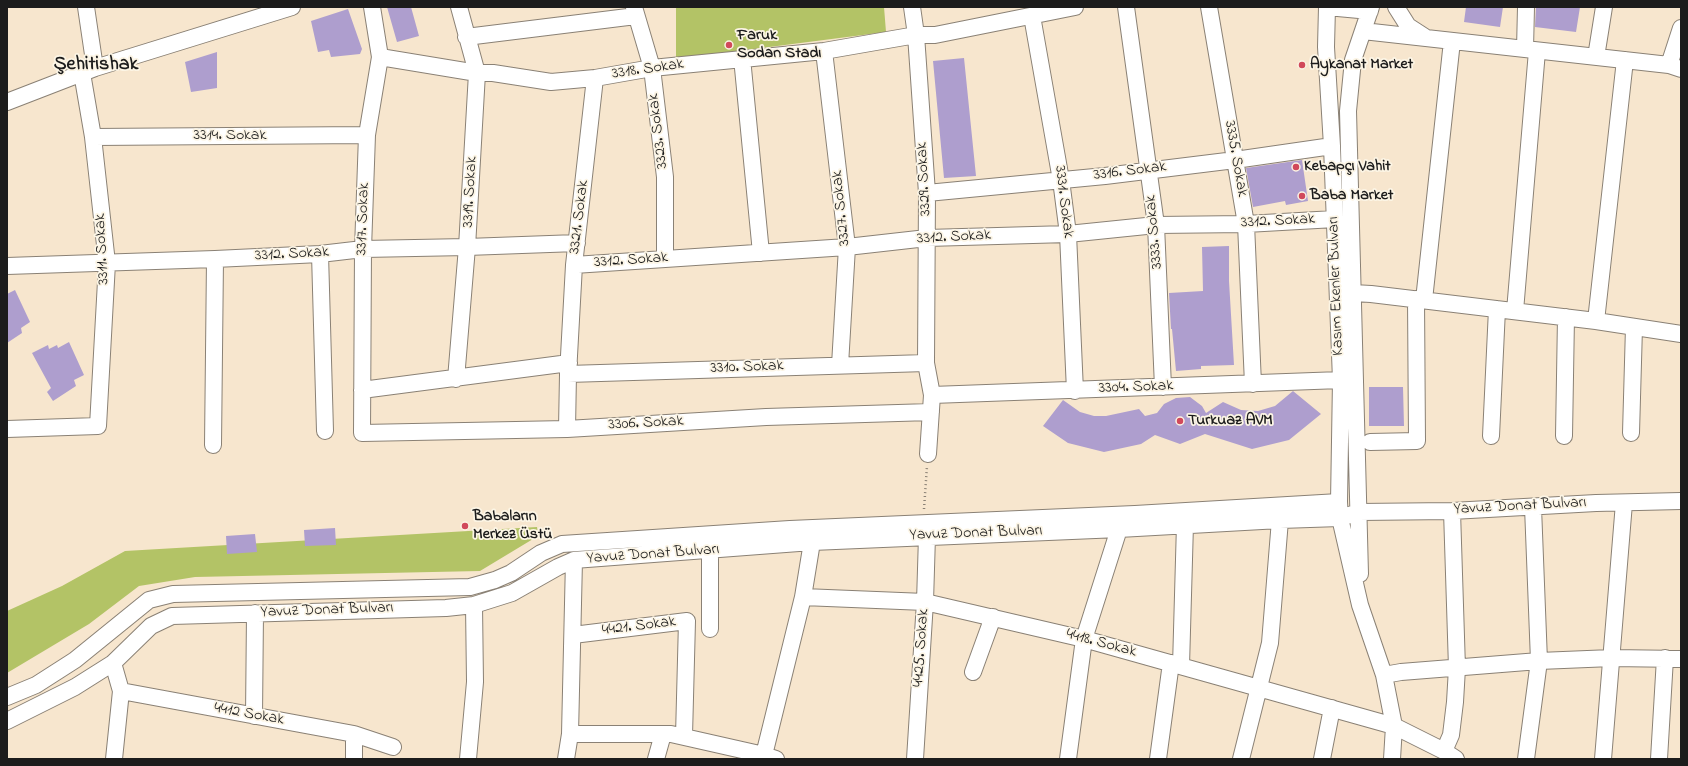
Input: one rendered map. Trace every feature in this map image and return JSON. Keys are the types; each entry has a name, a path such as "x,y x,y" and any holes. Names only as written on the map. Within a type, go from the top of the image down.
{"street":[{"name":"3311. Sokak","path":"7,429 98,426 107,263 92,137 86,7"},
{"path":"7,102 89,71 292,7"},
{"name":"3317. Sokak","path":"362,433 363,249 367,135 380,57 372,7"},
{"name":"3319. Sokak","path":"456,379 467,247 477,73 459,7"},
{"name":"3329. Sokak","path":"912,7 916,36 927,193 926,363 932,395 927,458"},
{"name":"3318. Sokak","path":"380,57 477,73 493,73 551,82 595,78 652,68 824,51 916,36 935,35 1075,7"},
{"name":"3333. Sokak","path":"1126,7 1156,225 1163,387"},
{"name":"3335. Sokak","path":"1209,7 1246,224 1253,384"},
{"path":"1327,7 1370,9"},
{"name":"Kasım Ekenler Bulvarı","path":"1327,7 1326,47 1332,146 1341,380 1339,502 1340,518 1360,605"},
{"path":"1396,7 1408,26 1426,38"},
{"path":"1515,311 1531,50 1526,7"},
{"path":"1596,57 1604,7"},
{"name":"Kasım Ekenler Bulvarı","path":"1360,605 1359,512 1348,111 1353,60 1370,9"},
{"path":"466,37 635,11"},
{"name":"3323. Sokak","path":"635,11 652,68 665,177 665,258"},
{"name":"3331. Sokak","path":"1032,16 1061,180 1068,234 1075,391"},
{"path":"1363,31 1625,60 1675,67 1681,28"},
{"path":"1370,442 1417,441 1420,300 1452,41"},
{"name":"3327. Sokak","path":"824,51 847,247 840,365"},
{"path":"742,58 761,253"},
{"path":"1596,321 1625,60"},
{"name":"3321. Sokak","path":"567,429 568,368 574,265 595,78"},
{"name":"3314. Sokak","path":"92,137 367,135"},
{"name":"3316. Sokak","path":"927,193 1149,170 1235,160 1332,146"},
{"name":"3312. Sokak","path":"574,265 847,247 927,238 1068,234 1156,225 1246,224 1335,219"},
{"name":"3312. Sokak","path":"7,266 320,254 363,249 577,243"},
{"path":"320,254 325,431"},
{"path":"213,445 215,259"},
{"path":"1353,293 1596,321 1681,334"},
{"path":"1491,436 1497,309"},
{"path":"1564,436 1566,318"},
{"path":"1631,433 1634,327"},
{"name":"3310. Sokak","path":"362,390 568,368 926,363"},
{"name":"3304. Sokak","path":"932,395 1075,391 1341,380"},
{"name":"3306. Sokak","path":"362,433 567,429 766,417 931,412"},
{"name":"Yavuz Donat Bulvarı","path":"7,721 75,687 113,663 151,626 172,616 446,608 474,604 512,593 558,567 574,560 812,542 1340,518 1359,512 1452,511 1681,501"},
{"path":"1339,502 1359,512"},
{"name":"Yavuz Donat Bulvarı","path":"7,697 36,685 75,660 149,600 173,594 470,587 511,573 541,553 562,544 790,529 1135,514 1339,502"},
{"path":"1603,759 1624,503"},
{"path":"1526,759 1539,661 1533,507"},
{"path":"1450,755 1457,668 1452,511"},
{"path":"1240,759 1270,643 1280,520"},
{"path":"1158,759 1176,664 1185,524"},
{"path":"1068,759 1084,639 1119,529"},
{"name":"4425. Sokak","path":"915,759 925,602 927,536"},
{"path":"570,734 663,734 684,736 768,758 803,597 812,542"},
{"path":"710,550 710,629"},
{"path":"566,759 570,734 574,560"},
{"name":"4418. Sokak","path":"803,597 925,602 1084,639 1394,726 1450,755"},
{"path":"468,759 476,682 474,604"},
{"path":"1360,605 1384,675 1394,726 1392,759"},
{"path":"254,716 255,614"},
{"path":"973,672 993,618"},
{"name":"4421. Sokak","path":"573,635 687,621 684,736"},
{"path":"1384,675 1401,672 1539,661 1612,658 1681,658"},
{"path":"1659,759 1665,658"},
{"path":"113,663 121,691 118,758"},
{"name":"4412 Sokak","path":"121,691 354,734 393,747"},
{"path":"1322,759 1332,708"},
{"path":"354,734 354,759"},
{"path":"656,759 663,734"}],"path":[{"path":"924,511 927,458"}],"green space":[{"name":"Faruk Sodan Stadı","path":"676,7 884,7 886,32 676,59"},
{"path":"537,527 538,536 480,571 195,577 139,586 89,624 7,673 7,611 62,586 125,551"}],"building":[{"path":"387,7 411,7 419,36 397,42"},
{"path":"1466,7 1503,7 1500,27 1464,22"},
{"path":"1536,7 1580,7 1576,32 1535,27"},
{"path":"348,9 362,49 360,54 331,57 329,50 318,52 311,21"},
{"path":"217,52 217,88 191,92 185,62"},
{"path":"964,58 976,176 944,178 933,61"},
{"path":"1302,160 1308,201 1286,205 1285,201 1253,207 1246,168"},
{"path":"1229,246 1229,281 1234,365 1201,366 1201,369 1176,371 1171,329 1169,293 1203,291 1202,247"},
{"path":"15,290 30,322 21,328 22,333 7,343 7,294"},
{"path":"69,342 84,375 74,380 76,386 53,401 47,392 51,388 32,353 48,345 49,349 57,345 58,348"},
{"path":"1369,387 1403,387 1404,426 1369,426"},
{"name":"Turkuaz AVM","path":"1293,391 1321,414 1289,440 1252,449 1205,434 1180,444 1155,435 1141,444 1104,452 1068,443 1043,426 1063,400 1080,412 1094,416 1106,416 1139,409 1145,416 1157,413 1164,404 1176,398 1190,397 1202,406 1206,413 1223,402 1241,410 1258,411 1275,406"},
{"path":"335,528 336,545 305,546 304,530"},
{"path":"255,534 257,552 227,554 226,536"}],"place":[{"name":"Faruk Sodan Stadı","path":"729,45"},
{"name":"Aykanat Market","path":"1302,65"},
{"name":"Kebapçı Vahit","path":"1296,167"},
{"name":"Baba Market","path":"1302,196"},
{"name":"Turkuaz AVM","path":"1180,421"},
{"name":"Babaların Merkez Üstü","path":"465,526"}],"district":[{"name":"Şehitishak","path":"96,66"}]}
